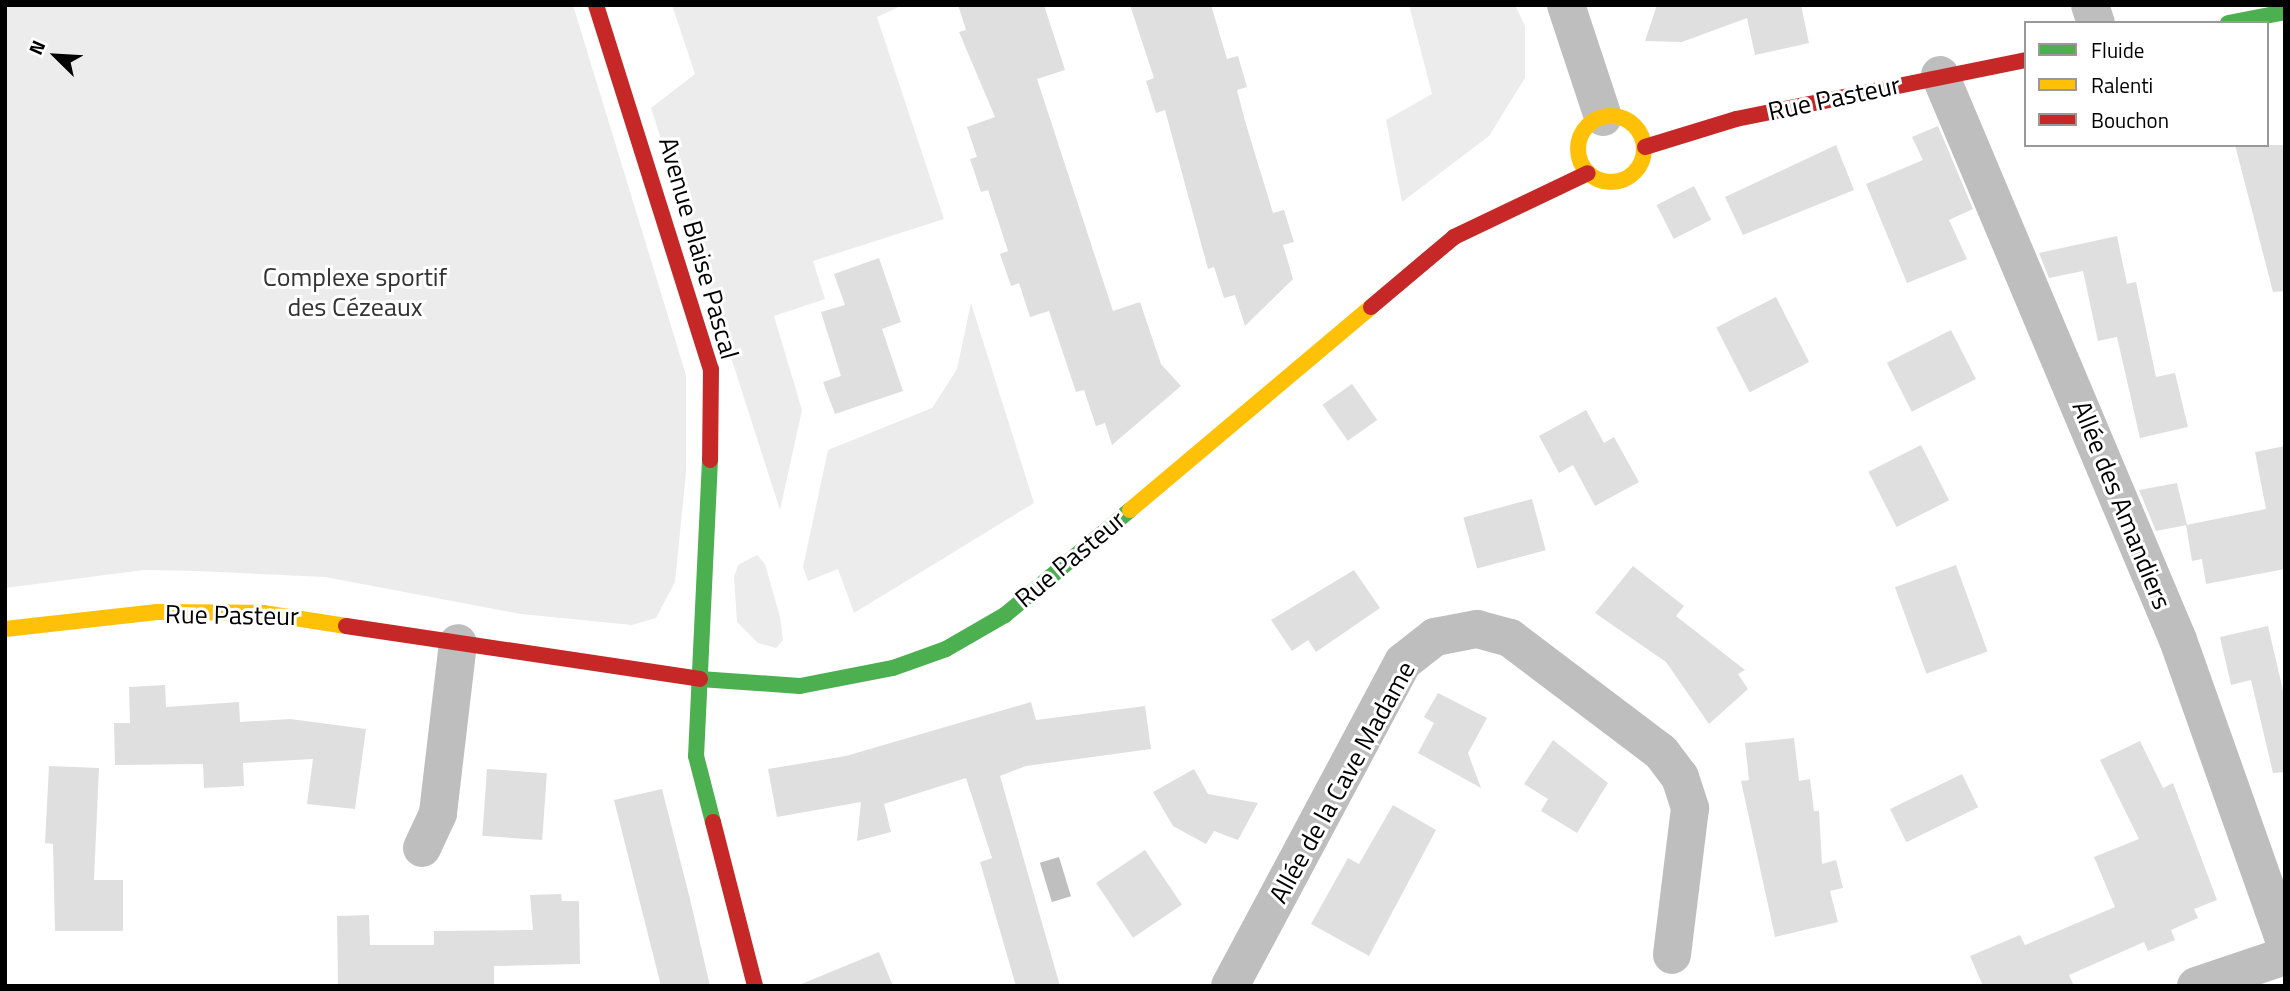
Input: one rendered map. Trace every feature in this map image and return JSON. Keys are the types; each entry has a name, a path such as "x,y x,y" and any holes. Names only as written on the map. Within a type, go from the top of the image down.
{"main road":[{"name":"Avenue Blaise Pascal","path":"596,5 670,224 711,369 710,533 696,679 696,756 755,986"},
{"path":"2238,21 2285,12"},
{"name":"Rue Pasteur","path":"1645,147 1736,119 1940,75 2024,60"},
{"path":"1603,117 1631,122 1645,147 1630,177 1609,183 1588,173 1578,156 1581,136 1603,117"},
{"name":"Rue Pasteur","path":"5,629 157,612 263,613 696,679 825,684 946,649 1005,615 1454,237 1512,204 1588,173"}],"street":[{"path":"1566,5 1603,117"},
{"name":"Allée des Amandiers","path":"1940,75 2178,640 2285,942"},
{"name":"Allée de la Cave Madame","path":"1240,982 1404,663 1436,636 1477,629 1510,638 1661,752 1680,777 1690,808 1672,955"},
{"path":"422,848 438,813 458,643"},
{"path":"2217,982 2285,956"}],"green space":[{"name":"Complexe sportif des Cézeaux","path":"5,5 573,5 686,375 686,473 675,582 656,618 632,625 521,614 325,577 196,571 144,570 5,588"},
{"path":"672,5 903,5 877,17 944,219 813,261 825,299 774,316 802,410 780,510 651,108 695,74"},
{"path":"1409,5 1515,5 1525,26 1525,78 1489,136 1402,202 1386,120 1432,94"},
{"path":"971,303 1034,503 854,613 838,569 808,581 803,567 828,450 932,408 957,369"},
{"path":"757,555 765,564 780,617 783,640 776,648 758,643 737,622 734,577 738,565"}],"shaded area":[{"path":"1059,857 1071,896 1052,902 1040,863"}],"building":[{"path":"958,5 1044,5 1065,70 1037,79 1113,311 1140,302 1161,364 1181,386 1112,445 1105,423 1096,426 1084,390 1076,392 1049,311 1030,317 1019,283 1011,286 1000,254 1008,251 988,190 981,192 970,159 977,157 967,127 995,117 959,32 966,30"},
{"path":"1130,5 1211,5 1227,59 1238,56 1247,87 1237,90 1245,121 1273,213 1284,210 1294,242 1283,245 1293,279 1245,326 1235,295 1224,298 1214,267 1208,269 1165,110 1156,113 1146,81 1154,78"},
{"path":"1657,5 1801,5 1809,43 1755,55 1747,18 1682,42 1645,41"},
{"path":"1938,126 1973,209 1949,220 1967,259 1907,283 1866,184 1923,160 1912,137"},
{"path":"1836,145 1854,190 1743,235 1725,197"},
{"path":"2285,145 2285,291 2273,292 2236,147"},
{"path":"1694,186 1711,220 1674,239 1657,205"},
{"path":"2117,236 2127,284 2136,282 2156,377 2175,373 2188,427 2140,438 2117,337 2098,341 2083,271 2049,278 2039,253"},
{"path":"879,258 901,322 882,329 903,391 835,414 823,382 841,376 821,312 845,305 834,274"},
{"path":"1776,297 1809,362 1749,392 1716,327"},
{"path":"1951,330 1976,379 1912,412 1887,363"},
{"path":"1352,384 1377,420 1348,441 1323,405"},
{"path":"1586,410 1604,443 1614,437 1639,482 1595,506 1573,465 1559,473 1539,436"},
{"path":"1921,445 1949,500 1897,527 1868,472"},
{"path":"2285,446 2285,569 2206,584 2202,559 2192,561 2186,525 2266,509 2255,452"},
{"path":"2177,483 2187,525 2156,531 2139,490"},
{"path":"1532,499 1546,550 1477,569 1463,517"},
{"path":"1956,565 1987,651 1926,674 1895,587"},
{"path":"1633,566 1684,606 1676,616 1745,670 1738,674 1748,689 1709,724 1666,662 1595,613"},
{"path":"1354,570 1380,608 1316,652 1308,640 1292,651 1271,620"},
{"path":"2268,626 2285,699 2285,772 2273,773 2251,680 2231,685 2220,637"},
{"path":"165,685 166,707 239,702 240,722 290,719 366,729 355,809 307,804 313,759 243,763 244,786 204,788 203,764 115,765 114,723 130,723 129,687"},
{"path":"1438,693 1487,718 1468,753 1481,788 1418,753 1434,723 1424,717"},
{"path":"1031,702 1036,720 1145,706 1151,749 1026,766 1000,776 1060,986 1016,986 980,862 992,858 966,778 884,804 891,832 857,841 861,802 777,817 768,769 846,756"},
{"path":"1794,738 1799,781 1810,779 1814,811 1819,811 1822,864 1836,860 1843,888 1830,891 1838,922 1775,937 1741,781 1749,780 1745,743"},
{"path":"1553,740 1608,783 1577,833 1541,811 1548,799 1524,784"},
{"path":"2140,741 2163,788 2173,783 2217,900 2194,909 2198,918 2171,930 2175,940 2148,951 2144,942 2069,975 2074,986 1983,986 1970,956 2020,935 2025,945 2115,907 2094,857 2139,839 2100,760"},
{"path":"49,766 99,768 94,880 123,880 123,931 55,931 53,844 45,843"},
{"path":"487,769 547,773 542,840 482,836"},
{"path":"1194,769 1208,794 1258,803 1238,840 1214,831 1206,844 1173,826 1153,792"},
{"path":"1962,774 1978,807 1906,842 1890,809"},
{"path":"662,789 710,986 661,986 614,800"},
{"path":"1393,805 1436,830 1369,956 1311,924 1348,858 1359,864"},
{"path":"1145,850 1182,905 1133,938 1096,883"},
{"path":"561,894 562,901 579,901 580,964 494,966 494,986 338,986 337,916 369,915 370,945 434,945 434,931 533,930 530,895"},
{"path":"879,952 893,986 799,986 799,985"}],"traffic: fast":[{"path":"2238,21 2285,12"},
{"path":"710,460 696,756 713,822"},
{"path":"700,679 800,686 893,668 946,649 1005,615 1130,510"}],"traffic: slow":[{"path":"1617,116 1635,125 1642,136 1644,149 1642,162 1635,173 1624,180 1605,182 1587,173 1580,162 1578,143 1587,125 1598,118 1617,116"},
{"path":"1130,510 1371,307"},
{"path":"5,629 157,612 263,613 346,626"}],"traffic: jam":[{"path":"596,5 711,369 710,460"},
{"path":"1645,147 1736,119 2024,60"},
{"path":"1371,307 1454,237 1588,173"},
{"path":"346,626 700,679"},
{"path":"713,822 755,986"}]}
